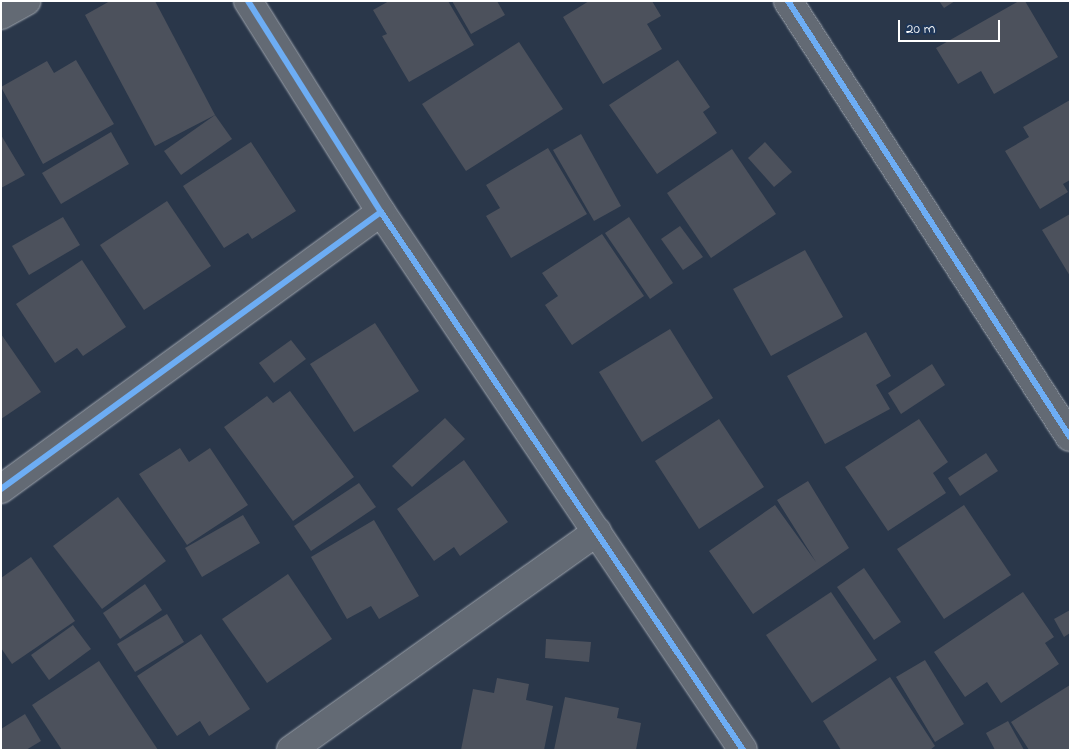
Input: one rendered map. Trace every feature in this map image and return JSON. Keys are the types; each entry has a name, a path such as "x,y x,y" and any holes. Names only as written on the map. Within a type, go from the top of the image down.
{"street":[{"path":"1,15 26,1"},
{"path":"248,1 381,212 743,750"},
{"path":"788,1 1070,437"},
{"path":"1,489 381,212"},
{"path":"291,750 597,532"}],"building":[{"path":"110,1 155,1 215,115 155,146 85,15"},
{"path":"389,1 448,1 474,45 409,82 382,36 387,34 373,10"},
{"path":"452,1 497,1 505,15 471,34"},
{"path":"589,1 652,1 661,16 647,24 662,49 603,84 563,17"},
{"path":"939,1 955,1 944,8"},
{"path":"1019,1 1025,1 1058,57 994,94 981,71 958,84 936,48"},
{"path":"519,42 563,109 466,171 422,104"},
{"path":"76,60 114,124 43,164 1,87 47,61 54,73"},
{"path":"678,60 710,107 703,112 717,133 657,174 609,105"},
{"path":"1070,100 1070,180 1063,184 1068,192 1040,209 1005,151 1029,137 1023,127"},
{"path":"215,115 232,139 181,175 164,151"},
{"path":"111,132 129,164 61,204 42,173"},
{"path":"581,134 621,206 594,221 553,150"},
{"path":"1,135 25,175 1,188"},
{"path":"251,142 296,211 252,239 248,233 224,248 183,186"},
{"path":"765,142 792,172 774,187 748,158"},
{"path":"548,148 587,214 511,258 486,216 500,208 486,185"},
{"path":"732,149 776,214 711,258 667,193"},
{"path":"167,201 211,266 144,310 100,245"},
{"path":"1070,214 1070,276 1042,230"},
{"path":"63,217 80,245 29,275 12,246"},
{"path":"629,217 673,283 650,299 605,233"},
{"path":"680,226 703,257 683,270 661,239"},
{"path":"602,234 644,296 572,345 545,305 558,296 542,273"},
{"path":"805,250 843,317 771,356 733,289"},
{"path":"82,260 126,327 83,356 77,348 55,363 16,304"},
{"path":"375,323 419,391 354,432 310,364"},
{"path":"670,329 713,398 642,442 599,372"},
{"path":"866,332 891,376 876,385 890,409 825,444 787,376"},
{"path":"1,334 41,392 1,419"},
{"path":"291,340 306,359 274,383 259,363"},
{"path":"932,364 945,385 901,414 888,393"},
{"path":"290,391 354,477 293,521 224,427 267,396 273,403"},
{"path":"445,418 465,439 412,487 392,466"},
{"path":"719,419 764,487 699,529 655,461"},
{"path":"919,419 948,462 933,473 946,493 888,531 845,467"},
{"path":"180,448 189,462 210,448 248,505 187,545 139,474"},
{"path":"986,453 998,471 960,496 948,478"},
{"path":"464,460 508,522 460,556 454,547 434,561 397,509"},
{"path":"808,481 849,548 753,614 709,551 775,505 816,562 777,500"},
{"path":"359,483 376,507 311,551 294,526"},
{"path":"118,497 166,561 102,609 53,546"},
{"path":"964,505 1011,575 944,619 897,549"},
{"path":"243,515 260,543 202,577 185,548"},
{"path":"374,520 419,596 379,619 371,606 347,619 311,557"},
{"path":"31,557 75,621 12,664 1,648 1,578"},
{"path":"864,568 901,622 874,640 837,587"},
{"path":"288,574 332,639 267,683 222,619"},
{"path":"145,584 162,610 120,639 103,613"},
{"path":"831,592 877,660 812,703 766,635"},
{"path":"1023,592 1054,637 1045,643 1059,664 1001,703 987,682 965,697 934,652"},
{"path":"1070,610 1070,633 1064,637 1054,619"},
{"path":"167,614 184,642 135,672 117,644"},
{"path":"73,625 91,649 49,680 31,655"},
{"path":"201,634 250,709 209,736 200,721 177,736 137,676"},
{"path":"546,639 591,642 589,662 545,658"},
{"path":"925,660 964,724 935,742 896,677"},
{"path":"99,661 158,750 62,750 32,705"},
{"path":"890,677 935,746 930,750 841,750 823,721"},
{"path":"497,678 529,684 526,700 553,706 544,750 461,750 473,689 494,693"},
{"path":"1070,685 1070,750 1029,750 1011,722"},
{"path":"565,697 619,708 617,718 641,723 636,750 554,750"},
{"path":"25,714 41,741 26,750 1,750 1,729"},
{"path":"1008,721 1024,750 995,750 986,733"}],"cycle path":[{"path":"248,1 381,212 743,750"},
{"path":"788,1 1070,437"},
{"path":"1,489 381,212"}]}
